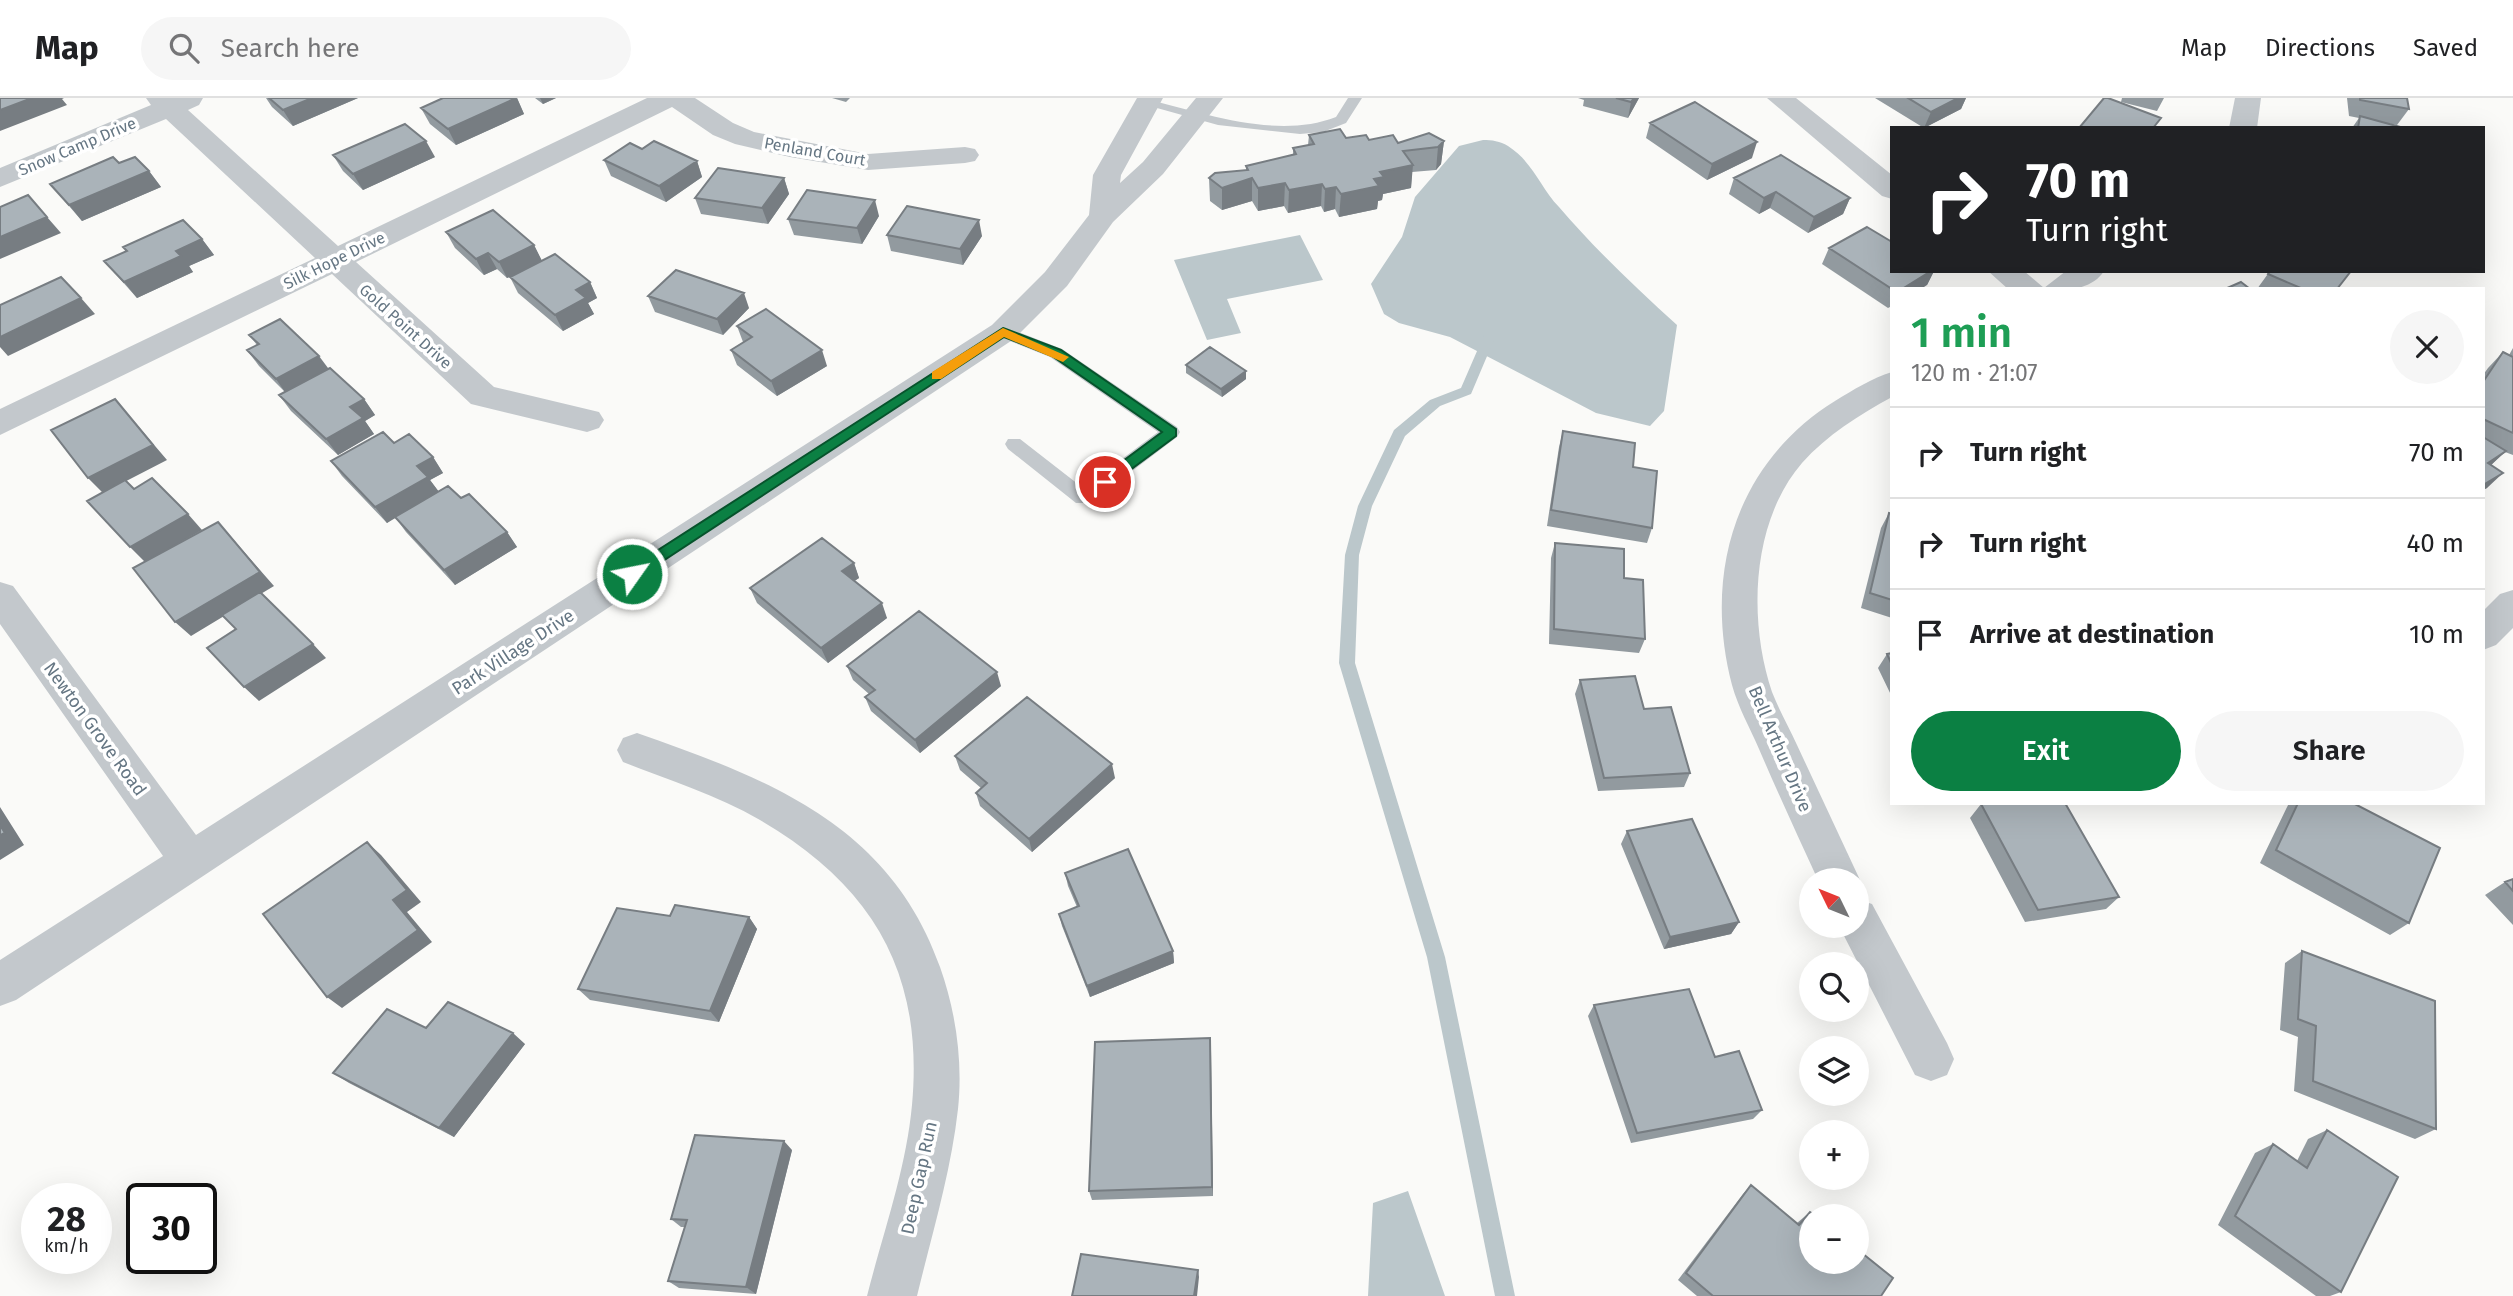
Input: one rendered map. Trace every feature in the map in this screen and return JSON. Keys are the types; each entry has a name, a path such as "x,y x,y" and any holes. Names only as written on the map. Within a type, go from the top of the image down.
{"street":[{"name":"Silk Hope Drive","path":"0,424 668,98"},
{"name":"Penland Court","path":"677,98 723,129 745,138 790,149 868,162 965,155"},
{"path":"1780,98 1890,188"},
{"path":"2243,126 2247,116 2248,98"},
{"name":"Gold Point Drive","path":"174,101 333,261 484,396 587,420"},
{"name":"Snow Camp Drive","path":"0,178 174,101"},
{"path":"1103,216 1107,176 1148,101"},
{"name":"Park Village Drive","path":"0,985 1003,332 1056,279 1103,216 1153,168 1204,106"},
{"path":"2006,273 2028,287"},
{"path":"2062,287 2087,273"},
{"name":"Bell Arthur Drive","path":"1834,868 1752,688 1743,650 1741,617 1745,546 1754,515 1768,487 1789,456 1839,412 1890,384"},
{"name":"Newton Grove Road","path":"0,596 191,862"},
{"name":"Deep Gap Run","path":"637,750 772,806 831,845 883,897 911,946 929,1006 936,1064 932,1135 892,1296"},
{"path":"1867,938 1931,1059"}],"lane":[{"path":"1148,101 1204,106 1283,132 1308,130 1343,119 1355,98"},
{"path":"1003,332 1056,353 1171,432 1083,498 1014,444"}],"shaded area":[{"path":"1483,140 1502,143 1517,152 1552,199 1587,238 1677,325 1664,411 1650,426 1596,413 1450,337 1399,323 1384,314 1371,284 1402,237 1415,197 1459,146"},
{"path":"1300,235 1323,280 1227,299 1241,333 1207,340 1174,260"},
{"path":"1408,1191 1445,1296 1368,1296 1373,1203"}],"building":[{"path":"0,98 32,98 0,110"},
{"path":"269,98 312,98 283,110"},
{"path":"443,98 516,98 448,129 421,108"},
{"path":"1616,98 1634,98 1631,102"},
{"path":"1908,98 1958,98 1931,112"},
{"path":"2104,98 2161,118 2155,126 2081,126"},
{"path":"2407,98 2409,109 2360,100"},
{"path":"1695,102 1757,142 1712,164 1650,123"},
{"path":"2360,116 2397,126 2358,126"},
{"path":"405,124 426,141 353,174 333,155"},
{"path":"1340,129 1346,138 1366,135 1369,140 1393,135 1398,143 1429,133 1444,141 1438,147 1403,151 1413,165 1380,172 1384,177 1374,179 1379,186 1341,194 1336,187 1325,189 1322,184 1289,190 1285,183 1258,188 1252,178 1222,188 1209,178 1215,173 1248,170 1246,166 1296,154 1293,148 1314,144 1309,135"},
{"path":"654,141 697,161 659,186 604,160 630,143 642,149"},
{"path":"1781,155 1850,198 1814,217 1776,192 1764,198 1734,178"},
{"path":"113,157 119,163 135,157 149,171 69,205 50,184"},
{"path":"718,168 784,178 762,208 695,198"},
{"path":"807,190 875,200 857,228 788,219"},
{"path":"28,195 47,217 0,237 0,207"},
{"path":"907,206 979,220 960,249 887,235"},
{"path":"493,210 534,245 499,262 488,253 476,259 446,232"},
{"path":"183,220 202,239 176,251 181,256 124,282 104,261 127,251 123,247"},
{"path":"1867,227 1890,241 1890,273 1928,273 1905,287 1890,288 1829,248"},
{"path":"555,254 590,282 576,290 586,298 555,315 510,277"},
{"path":"676,270 744,293 717,319 648,296"},
{"path":"2349,273 2339,287 2298,287 2268,274"},
{"path":"61,277 81,298 0,337 0,305"},
{"path":"2241,282 2247,287 2230,287"},
{"path":"766,309 822,350 771,381 731,350 752,337 737,326"},
{"path":"280,319 319,356 276,379 247,350 259,344 249,335"},
{"path":"1210,347 1246,371 1221,389 1186,365"},
{"path":"2503,352 2513,357 2513,433 2485,420 2485,379"},
{"path":"330,368 364,399 350,407 363,418 326,439 279,395"},
{"path":"115,399 153,445 88,478 51,430"},
{"path":"1563,431 1635,443 1633,467 1657,471 1652,528 1551,510"},
{"path":"383,432 394,443 409,434 433,457 417,466 428,477 375,507 331,461"},
{"path":"2485,438 2506,451 2488,463 2503,473 2485,484"},
{"path":"152,478 188,514 130,547 87,501 125,480 134,489"},
{"path":"448,486 461,498 469,494 507,532 444,570 395,517"},
{"path":"1889,513 1890,599 1870,593"},
{"path":"218,522 260,572 175,622 133,568"},
{"path":"822,538 854,563 842,571 882,603 821,648 750,588"},
{"path":"1555,543 1624,549 1624,578 1643,580 1645,639 1554,629"},
{"path":"260,592 313,644 244,687 207,648 236,629 222,615"},
{"path":"919,611 997,672 915,740 865,697 875,690 847,666"},
{"path":"1635,676 1644,709 1671,707 1690,773 1604,778 1580,680"},
{"path":"1027,697 1112,764 1029,839 976,793 987,783 955,756"},
{"path":"1982,805 2066,805 2119,897 2038,910"},
{"path":"2297,805 2357,805 2440,848 2409,923 2276,850"},
{"path":"1692,819 1739,922 1670,937 1627,831"},
{"path":"367,842 407,890 393,900 418,930 327,997 263,914"},
{"path":"1128,849 1173,951 1087,986 1059,914 1079,906 1065,873"},
{"path":"2513,879 2513,891 2505,882"},
{"path":"675,905 749,917 710,1011 578,989 617,908 670,916"},
{"path":"2302,951 2435,1001 2436,1129 2313,1081 2316,1026 2298,1019"},
{"path":"1689,989 1715,1057 1739,1051 1762,1110 1637,1133 1594,1005"},
{"path":"448,1002 513,1033 439,1128 333,1073 387,1009 426,1028"},
{"path":"1210,1038 1212,1187 1089,1191 1095,1042"},
{"path":"2327,1130 2398,1177 2341,1292 2235,1216 2273,1144 2307,1168"},
{"path":"695,1135 784,1141 746,1287 668,1281 687,1220 671,1219"},
{"path":"1751,1185 1799,1225 1799,1274 1869,1274 1869,1259 1893,1278 1881,1296 1713,1296 1686,1273"},
{"path":"1081,1254 1198,1270 1194,1296 1072,1296"}],"waterway":[{"path":"1490,335 1466,391 1435,403 1399,433 1365,506 1352,555 1347,663 1436,957 1505,1296"}],"slow traffic":[{"path":"936,376 1003,332 1063,357"}],"route":[{"path":"632,574 1003,332 1056,353 1171,432 1105,482"}]}
